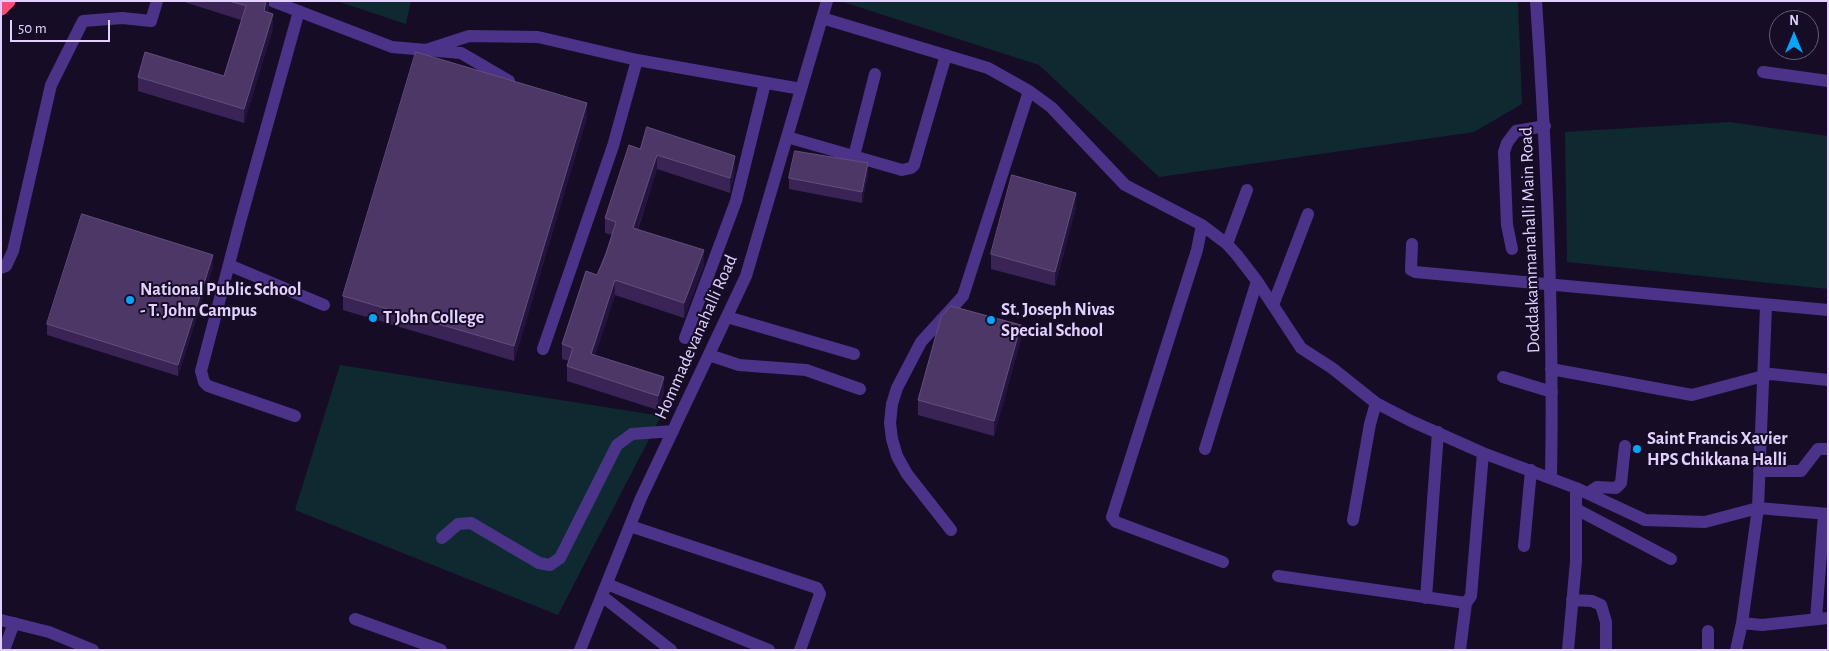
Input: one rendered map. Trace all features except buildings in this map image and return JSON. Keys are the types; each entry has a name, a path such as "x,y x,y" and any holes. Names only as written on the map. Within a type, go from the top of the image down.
{"highway":[{"path":"1,8 8,1"}],"street":[{"path":"1,268 6,266 13,251 51,85 83,21 122,18 151,21 157,1"},
{"path":"272,1 392,47 461,53 509,81"},
{"name":"Hommadevanahalli Road","path":"580,650 630,526 746,276 827,1"},
{"name":"Doddakammanahalli Main Road","path":"1536,1 1545,126 1551,285 1551,478"},
{"path":"295,416 208,386 202,378 201,371 299,11"},
{"path":"822,18 988,68 1029,91 1051,107 1125,185 1202,225 1227,244 1257,281 1301,348 1332,368 1376,403 1483,453 1582,490 1645,520 1705,522 1758,508 1826,514 1822,618 1762,625 1742,623"},
{"path":"426,50 469,36 538,37 637,60 801,89"},
{"path":"787,137 907,170 914,165 946,55"},
{"path":"542,349 613,146 637,60"},
{"path":"1763,72 1828,82"},
{"path":"854,156 875,74"},
{"path":"685,338 736,201 765,83"},
{"path":"951,530 907,474 897,456 890,423 892,404 897,388 921,342 963,296 1029,91"},
{"path":"1512,249 1507,224 1504,152 1516,131 1545,126"},
{"path":"1227,244 1247,190"},
{"path":"1273,305 1308,214"},
{"path":"1202,225 1196,256 1112,517 1116,522 1223,562"},
{"path":"1412,244 1410,265 1411,270 1415,272 1766,306 1828,310"},
{"path":"229,264 324,305"},
{"path":"1206,449 1257,281"},
{"path":"1736,650 1742,623 1758,508 1766,306"},
{"path":"727,317 854,354"},
{"path":"709,355 739,365 806,370 860,389"},
{"path":"1552,369 1692,395 1763,376 1778,374 1828,380"},
{"path":"1503,377 1552,392"},
{"path":"1353,520 1370,424 1376,403"},
{"path":"442,538 458,524 471,523 539,564 550,565 560,558 617,445 632,434 673,431"},
{"path":"1426,598 1438,432"},
{"path":"1582,490 1597,487 1616,488 1621,483 1624,446"},
{"path":"1759,471 1802,471 1818,449 1828,449"},
{"path":"1460,650 1466,603 1471,596 1483,453"},
{"path":"1524,546 1531,470"},
{"path":"1568,650 1576,561 1576,509 1582,490"},
{"path":"1576,509 1671,559"},
{"path":"630,526 816,588 820,594 800,650"},
{"path":"1278,576 1466,603"},
{"path":"604,590 671,650"},
{"path":"604,590 769,650"},
{"path":"1572,600 1592,601 1601,605 1606,622 1606,650"},
{"path":"355,619 442,650"},
{"path":"1,620 49,632 70,646 93,650"},
{"path":"4,650 14,623"},
{"path":"1708,631 1708,650"}],"shaded area":[{"path":"337,1 411,1 406,24"},
{"path":"1518,1 1522,104 1474,132 1159,177 1039,65 843,2"},
{"path":"1729,122 1828,136 1828,289 1567,262 1565,132"},
{"path":"340,365 661,416 558,615 295,510"}],"place":[{"name":"National Public School - T. John Campus","path":"130,300"},
{"name":"T John College","path":"373,318"},
{"name":"St. Joseph Nivas Special School","path":"991,320"},
{"name":"Saint Francis Xavier HPS Chikkana Halli","path":"1637,449"}]}
